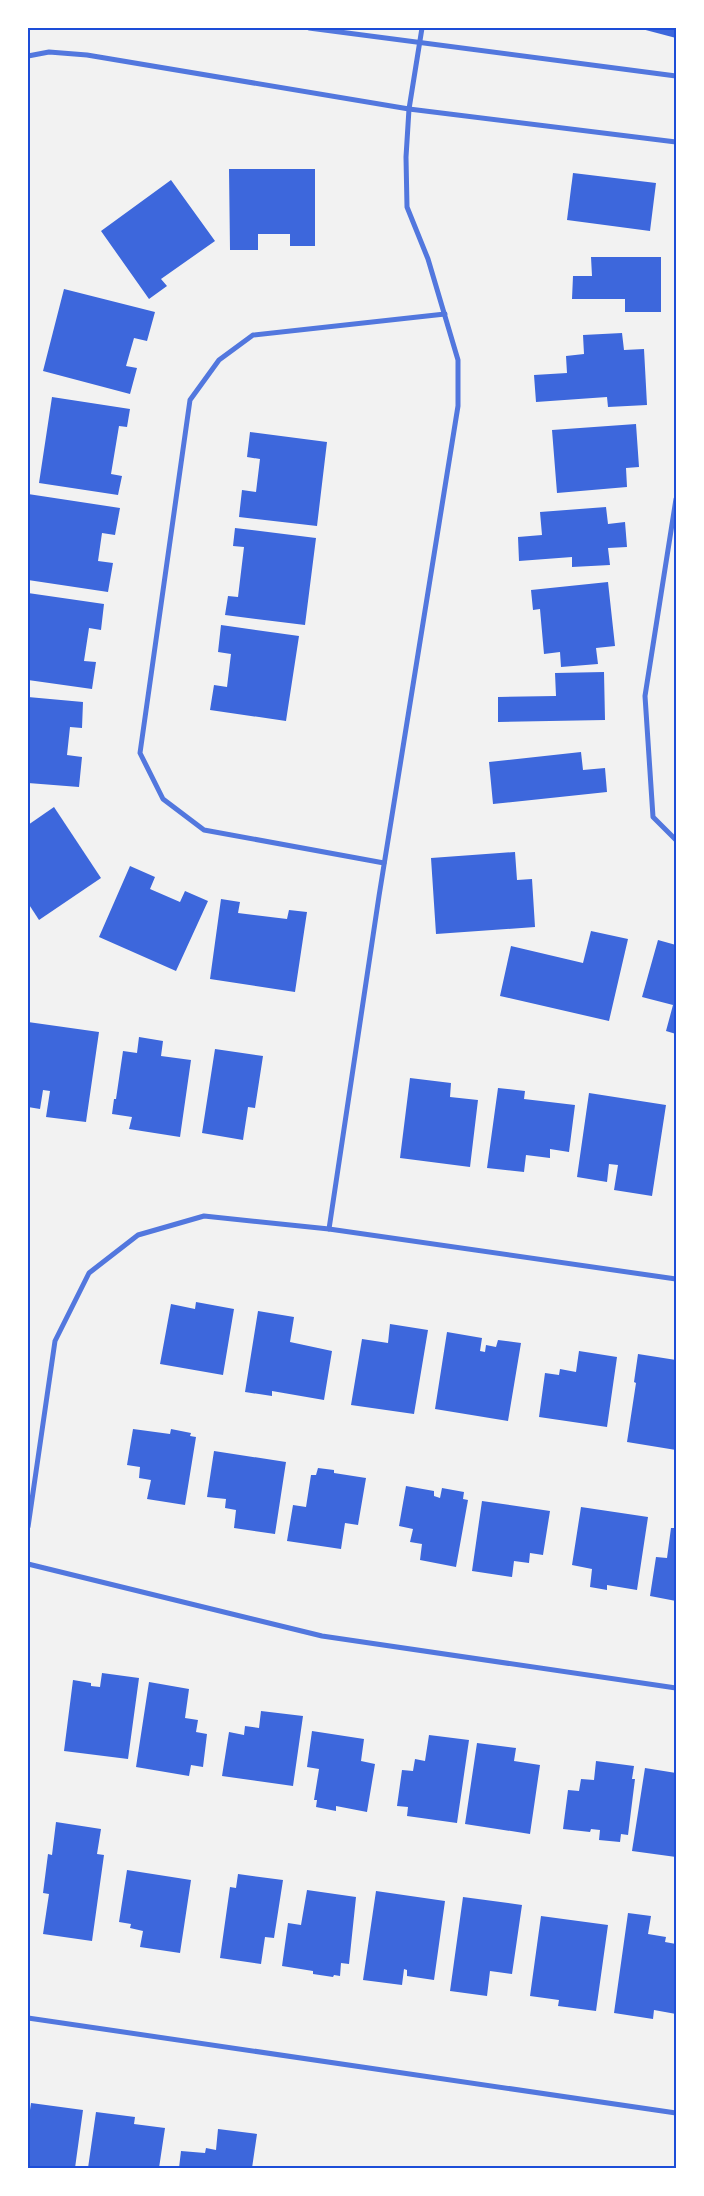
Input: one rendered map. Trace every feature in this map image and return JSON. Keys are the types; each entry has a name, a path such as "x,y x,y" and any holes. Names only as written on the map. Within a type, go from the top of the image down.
{"street":[{"path":"309,28 676,76"},
{"path":"329,1229 384,863 458,406 458,360 428,259 407,207 406,157 409,109 422,28"},
{"path":"28,56 49,52 87,55 409,109 676,142"},
{"path":"384,863 204,830 163,799 140,753 190,400 219,360 253,335 445,314"},
{"path":"676,499 675,521 645,696 653,817 676,840"},
{"path":"28,1527 55,1341 89,1273 138,1235 204,1216 329,1229 676,1279"},
{"path":"28,1564 322,1636 676,1688"},
{"path":"28,2018 676,2113"}],"building":[{"path":"638,28 676,28 676,38"},
{"path":"229,169 315,169 315,246 290,246 290,234 258,234 258,250 230,250"},
{"path":"573,173 656,183 650,231 567,220"},
{"path":"171,180 215,241 161,279 167,286 149,299 101,231"},
{"path":"591,257 661,257 661,312 625,312 625,299 572,299 573,276 592,276"},
{"path":"64,289 155,312 147,341 134,338 126,366 137,368 130,394 43,371"},
{"path":"622,333 624,350 644,349 647,405 608,407 607,397 536,402 534,375 567,373 566,356 584,354 583,335"},
{"path":"52,397 130,409 127,427 119,426 111,474 122,476 118,495 39,483"},
{"path":"636,424 639,467 626,468 627,487 557,493 552,430"},
{"path":"250,432 327,442 317,526 239,517 242,490 256,492 260,459 247,457"},
{"path":"28,494 120,508 115,535 102,533 98,561 113,563 108,592 28,580"},
{"path":"606,507 608,524 625,522 627,547 608,548 610,565 572,567 572,557 519,561 518,537 542,535 540,512"},
{"path":"235,528 316,538 305,625 225,615 228,596 238,597 244,547 233,546"},
{"path":"608,582 615,646 596,648 598,664 561,667 560,652 544,654 540,609 533,610 531,590"},
{"path":"28,593 104,604 101,630 89,628 84,661 96,662 92,689 28,680"},
{"path":"221,625 299,636 286,721 210,710 214,685 227,687 231,654 218,652"},
{"path":"604,672 605,720 498,722 498,697 556,696 555,673"},
{"path":"28,697 83,702 82,728 70,727 67,755 82,757 79,787 28,783"},
{"path":"581,752 583,770 605,768 607,792 493,804 489,762"},
{"path":"54,807 101,878 39,920 28,903 28,825"},
{"path":"515,852 517,880 532,879 535,927 436,934 431,858"},
{"path":"130,866 155,877 150,889 180,902 185,891 208,901 176,971 99,937"},
{"path":"221,899 240,902 238,913 287,919 289,910 307,912 295,992 210,979"},
{"path":"591,931 628,939 609,1021 500,996 511,946 583,963"},
{"path":"658,940 676,945 676,1034 666,1031 673,1005 642,997"},
{"path":"28,1022 99,1032 86,1122 46,1117 50,1091 43,1090 40,1109 28,1107"},
{"path":"139,1037 163,1041 161,1056 191,1060 180,1137 129,1129 132,1117 112,1114 123,1051 137,1053"},
{"path":"215,1049 263,1056 255,1108 248,1107 243,1140 202,1133"},
{"path":"410,1078 451,1083 450,1097 478,1100 470,1167 400,1158"},
{"path":"498,1088 525,1091 524,1099 575,1105 569,1152 550,1149 550,1158 526,1155 524,1172 487,1168"},
{"path":"589,1093 666,1105 652,1196 614,1190 618,1165 609,1164 607,1182 577,1177"},
{"path":"196,1302 234,1309 223,1375 160,1364 171,1304 195,1309"},
{"path":"258,1311 294,1317 290,1342 332,1351 324,1400 272,1391 272,1396 245,1392"},
{"path":"390,1324 428,1330 414,1414 351,1405 362,1339 388,1343"},
{"path":"447,1332 482,1338 480,1351 485,1352 486,1345 496,1347 498,1340 521,1343 508,1421 435,1409"},
{"path":"579,1351 617,1357 607,1427 539,1417 545,1373 559,1375 560,1369 576,1372"},
{"path":"638,1354 676,1360 676,1450 627,1442 636,1383 634,1382"},
{"path":"133,1429 170,1434 171,1429 191,1433 190,1436 196,1437 185,1505 147,1499 151,1480 139,1478 140,1467 127,1465"},
{"path":"214,1451 286,1462 275,1534 234,1528 236,1510 225,1508 226,1499 207,1497"},
{"path":"318,1468 334,1470 334,1473 366,1478 358,1525 345,1523 341,1549 287,1541 293,1505 306,1507 311,1475 316,1475"},
{"path":"406,1486 434,1491 434,1496 440,1498 442,1488 464,1492 463,1499 468,1500 456,1567 420,1560 422,1544 410,1542 413,1529 399,1526"},
{"path":"482,1501 550,1511 543,1555 530,1553 529,1563 514,1561 512,1577 472,1571"},
{"path":"581,1507 648,1517 637,1590 607,1585 607,1590 590,1587 592,1569 572,1565"},
{"path":"671,1528 676,1528 676,1601 650,1596 656,1557 667,1558"},
{"path":"102,1673 139,1678 128,1759 64,1751 73,1680 91,1683 91,1686 100,1687"},
{"path":"149,1682 189,1689 185,1718 198,1720 196,1732 207,1734 203,1767 191,1765 189,1776 136,1767"},
{"path":"261,1711 303,1716 293,1786 222,1776 229,1732 244,1735 245,1726 259,1728"},
{"path":"312,1731 364,1739 361,1761 375,1764 367,1812 336,1806 336,1811 316,1807 317,1800 314,1800 319,1769 307,1767"},
{"path":"429,1735 469,1740 457,1823 407,1816 408,1807 397,1806 402,1770 413,1771 415,1759 425,1761"},
{"path":"477,1743 516,1748 514,1761 540,1765 530,1834 465,1824"},
{"path":"596,1761 634,1766 632,1779 635,1779 628,1835 621,1834 620,1842 599,1840 600,1830 591,1829 590,1832 563,1829 568,1790 579,1791 581,1779 594,1780"},
{"path":"645,1768 676,1773 676,1857 632,1851"},
{"path":"56,1822 101,1829 97,1854 104,1855 92,1941 43,1934 49,1894 43,1893 48,1854 52,1855"},
{"path":"127,1870 191,1880 180,1953 140,1947 143,1931 130,1928 131,1924 119,1922"},
{"path":"238,1874 283,1880 274,1938 265,1937 261,1964 220,1958 230,1887 236,1888"},
{"path":"307,1890 356,1897 349,1964 341,1963 340,1976 334,1975 333,1977 313,1974 313,1971 282,1966 288,1923 301,1925"},
{"path":"376,1891 445,1901 434,1980 407,1976 407,1970 404,1969 402,1985 363,1980"},
{"path":"463,1897 522,1905 512,1974 490,1971 487,1996 450,1991"},
{"path":"628,1913 651,1916 648,1934 666,1937 665,1942 676,1944 676,2014 654,2010 653,2019 614,2013"},
{"path":"541,1916 608,1925 596,2011 558,2006 559,2000 530,1996"},
{"path":"31,2103 83,2110 75,2168 28,2168 28,2117"},
{"path":"96,2112 135,2117 134,2124 165,2128 159,2168 88,2168"},
{"path":"218,2129 257,2134 252,2168 179,2168 181,2151 205,2153 206,2148 216,2150"}]}
